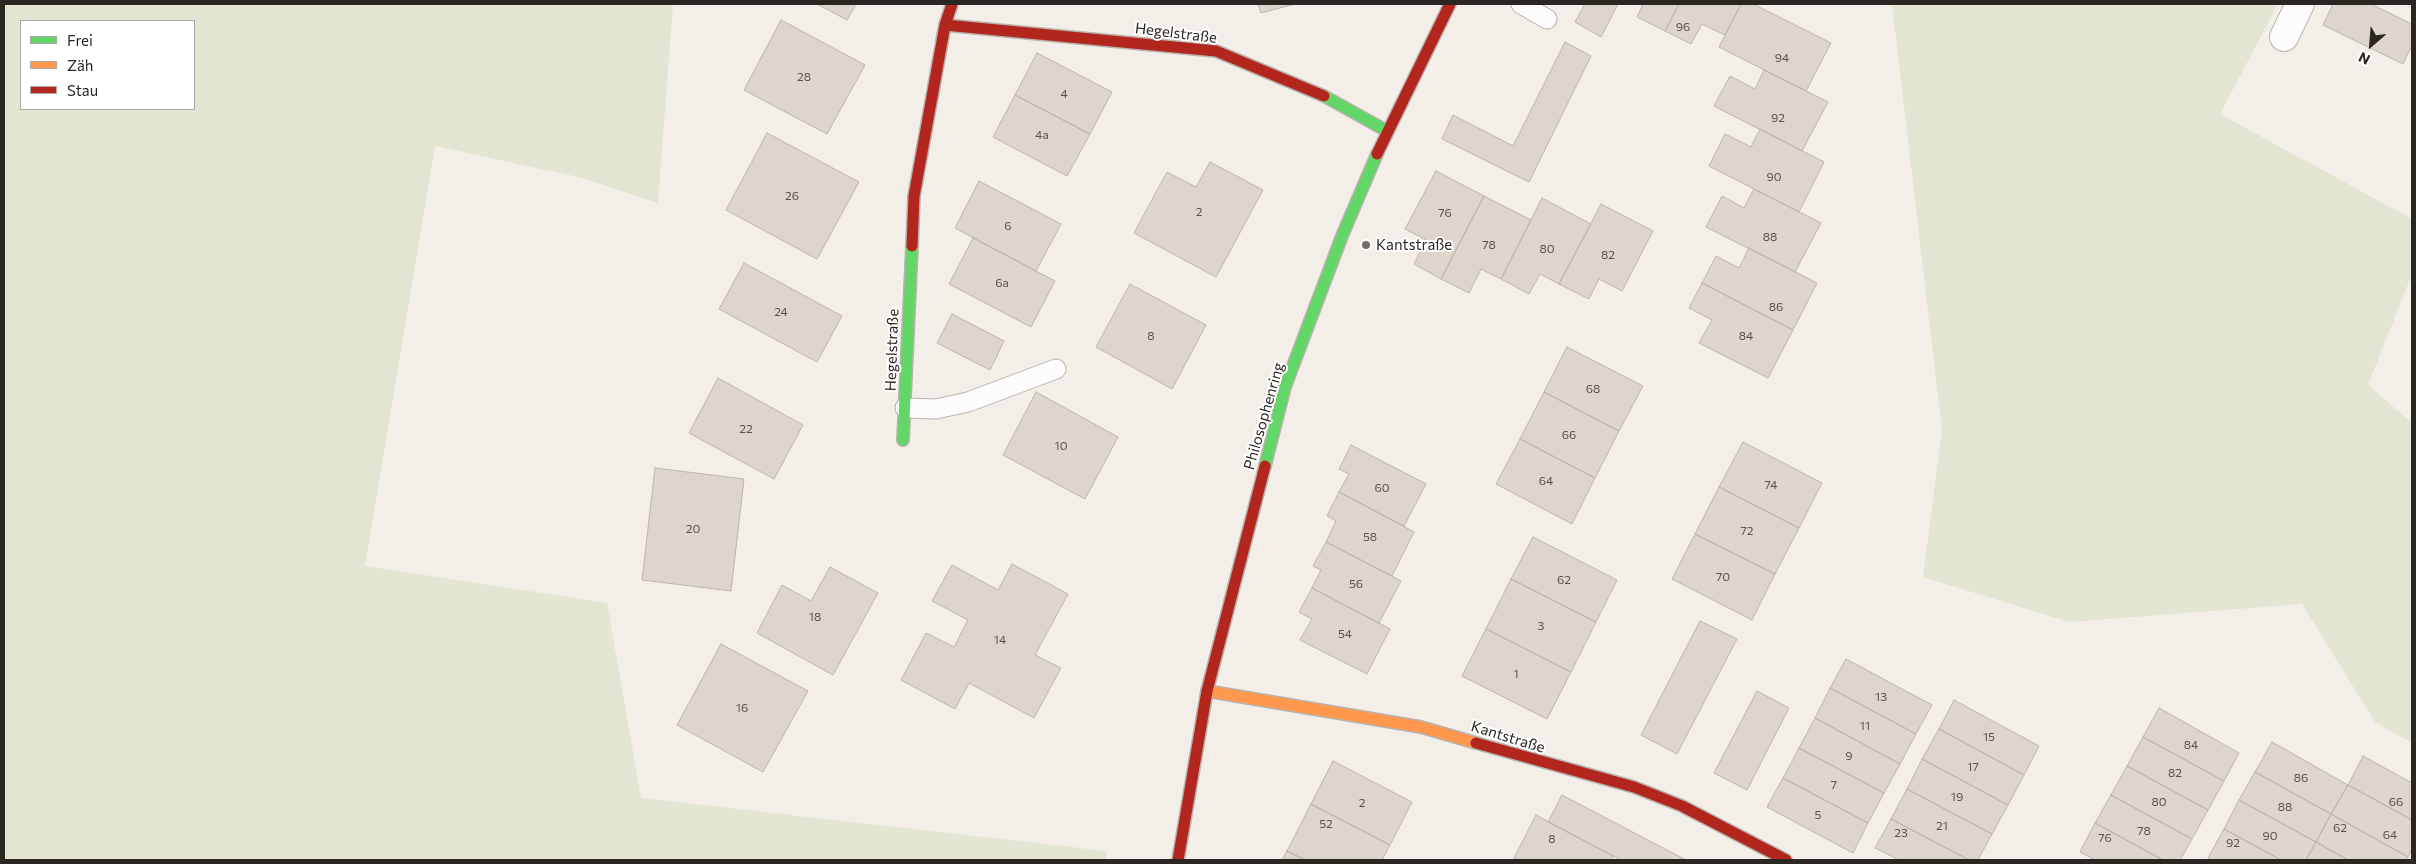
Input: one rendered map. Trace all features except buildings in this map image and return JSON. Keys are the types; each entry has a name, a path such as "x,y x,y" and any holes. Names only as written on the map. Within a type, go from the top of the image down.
{"street":[{"name":"Hegelstraße","path":"903,440 914,196 945,25 952,4"},
{"name":"Philosophenring","path":"1178,860 1208,691 1285,387 1342,236 1387,130 1450,4"},
{"path":"2284,37 2300,4"},
{"name":"Hegelstraße","path":"945,25 1216,50 1334,100 1387,130"},
{"name":"Kantstraße","path":"1208,691 1421,726 1540,762 1634,787 1682,806 1786,860"}],"lane":[{"path":"1521,4 1547,18"},
{"path":"905,408 936,409 968,402 1056,369"}],"green space":[{"path":"4,4 673,4 658,203 583,178 435,146 365,566 607,603 641,798 1106,851 1106,860 4,860"},
{"path":"1892,4 2278,4 2220,114 2412,219 2412,274 2368,385 2412,423 2412,743 2375,722 2302,604 2069,622 1923,577 1942,430"}],"traffic: fast":[{"path":"1324,96 1387,131"},
{"path":"1265,466 1285,387 1342,236 1377,154"},
{"path":"903,440 912,246"}],"traffic: slow":[{"path":"1207,691 1421,727 1476,743"}],"traffic: jam":[{"path":"912,246 914,196 945,25 952,4"},
{"path":"1377,154 1450,4"},
{"path":"945,25 1216,51 1324,96"},
{"path":"1178,860 1207,691 1265,466"},
{"path":"1476,743 1634,787 1682,806 1786,860"}],"place":[{"name":"Kantstraße","path":"1366,245"}]}
